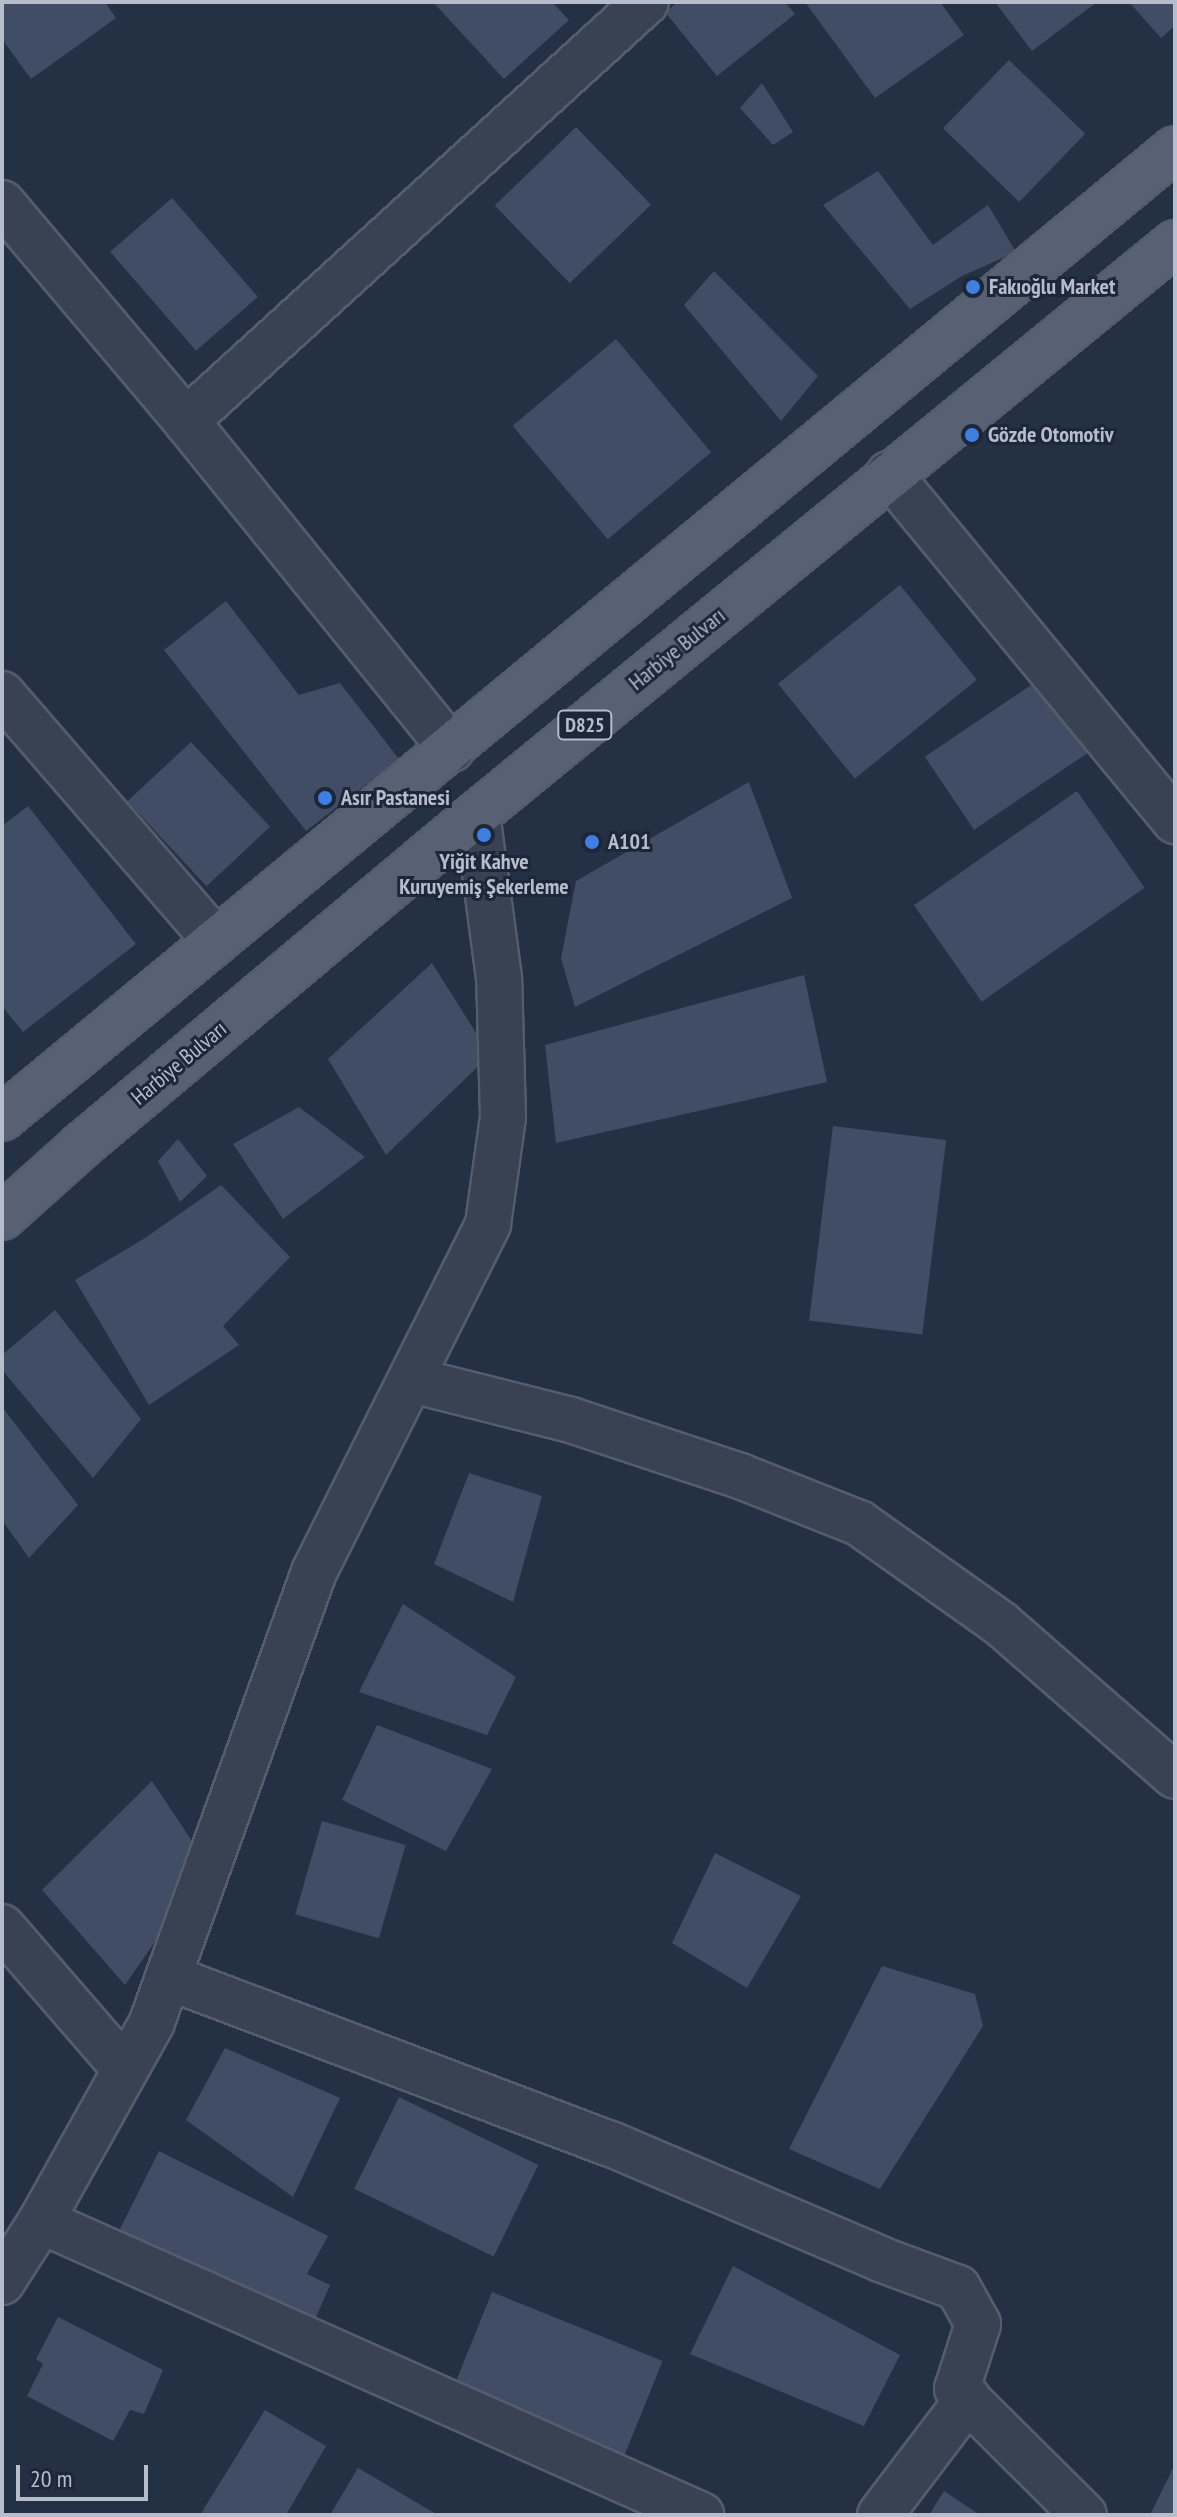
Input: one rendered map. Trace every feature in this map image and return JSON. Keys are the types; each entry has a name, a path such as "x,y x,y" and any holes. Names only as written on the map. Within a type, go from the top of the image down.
{"main road":[{"path":"2,1118 1175,149"},
{"name":"Harbiye Bulvarı","path":"2,1217 93,1136 477,814 1175,243"}],"street":[{"path":"186,421 626,8"},
{"path":"2,203 186,421 452,749"},
{"path":"889,474 1175,821"},
{"path":"2,694 216,941"},
{"path":"2,2282 41,2221 152,2022 314,1572 488,1224 503,1117 499,978 477,814"},
{"path":"412,1380 571,1420 740,1476 859,1523 1001,1624 1175,1776"},
{"path":"2,1927 125,2069"},
{"path":"168,1977 611,2144 880,2259 958,2288 978,2324 957,2389 1084,2515"},
{"path":"41,2221 701,2515"},
{"path":"880,2515 968,2399"}],"building":[{"path":"2,2 105,2 116,18 31,79 2,39"},
{"path":"433,2 552,2 569,20 504,79"},
{"path":"678,2 785,2 795,14 717,76 665,12"},
{"path":"805,2 940,2 964,35 875,98"},
{"path":"995,2 1097,2 1032,51"},
{"path":"1129,2 1175,2 1175,26 1161,38"},
{"path":"1009,60 1085,134 1019,202 943,128"},
{"path":"762,83 793,132 773,145 740,108"},
{"path":"576,127 651,205 570,283 495,205"},
{"path":"878,171 933,245 988,205 1016,252 962,276 910,309 823,205"},
{"path":"172,198 258,297 196,351 110,252"},
{"path":"714,271 818,376 781,421 684,305"},
{"path":"616,339 711,452 608,539 513,426"},
{"path":"900,585 977,680 855,779 778,684"},
{"path":"226,601 299,695 340,683 399,759 306,831 164,650"},
{"path":"1040,679 1089,752 974,830 925,757"},
{"path":"191,742 270,827 206,886 127,801"},
{"path":"749,782 792,898 575,1007 561,958 576,881"},
{"path":"1077,791 1145,888 982,1002 914,905"},
{"path":"28,806 136,944 23,1032 2,1006 2,826"},
{"path":"432,963 490,1055 386,1155 328,1059"},
{"path":"804,975 827,1082 556,1143 545,1045"},
{"path":"299,1107 365,1157 283,1219 233,1144"},
{"path":"833,1126 946,1140 922,1334 809,1321"},
{"path":"178,1139 207,1176 180,1202 158,1161"},
{"path":"221,1185 290,1257 223,1326 239,1345 149,1405 75,1280 145,1238"},
{"path":"55,1310 141,1419 93,1478 2,1370 2,1355"},
{"path":"2,1407 78,1505 29,1558 2,1520"},
{"path":"469,1473 542,1496 513,1602 434,1564"},
{"path":"403,1604 516,1677 487,1735 359,1692"},
{"path":"377,1725 492,1769 446,1851 342,1800"},
{"path":"152,1781 208,1865 125,1985 42,1890"},
{"path":"322,1821 406,1845 379,1938 295,1914"},
{"path":"715,1853 801,1896 747,1988 672,1943"},
{"path":"882,1966 975,1994 983,2026 880,2189 789,2149"},
{"path":"225,2048 340,2098 293,2197 186,2120"},
{"path":"399,2097 538,2165 494,2257 354,2189"},
{"path":"159,2151 328,2236 307,2274 330,2285 314,2322 117,2235"},
{"path":"733,2266 900,2355 864,2426 690,2354"},
{"path":"492,2292 663,2361 625,2455 454,2386"},
{"path":"58,2317 163,2370 144,2414 130,2410 113,2441 27,2396 43,2364 36,2359"},
{"path":"265,2410 326,2446 286,2515 200,2515"},
{"path":"1175,2464 1175,2515 1150,2515"},
{"path":"358,2468 438,2515 330,2515"},
{"path":"944,2491 980,2515 929,2515"}],"place":[{"name":"Fakıoğlu Market","path":"973,287"},
{"name":"Gözde Otomotiv","path":"972,435"},
{"name":"Asır Pastanesi","path":"325,798"},
{"name":"Yiğit Kahve Kuruyemiş Şekerleme","path":"484,835"},
{"name":"A101","path":"592,842"}]}
